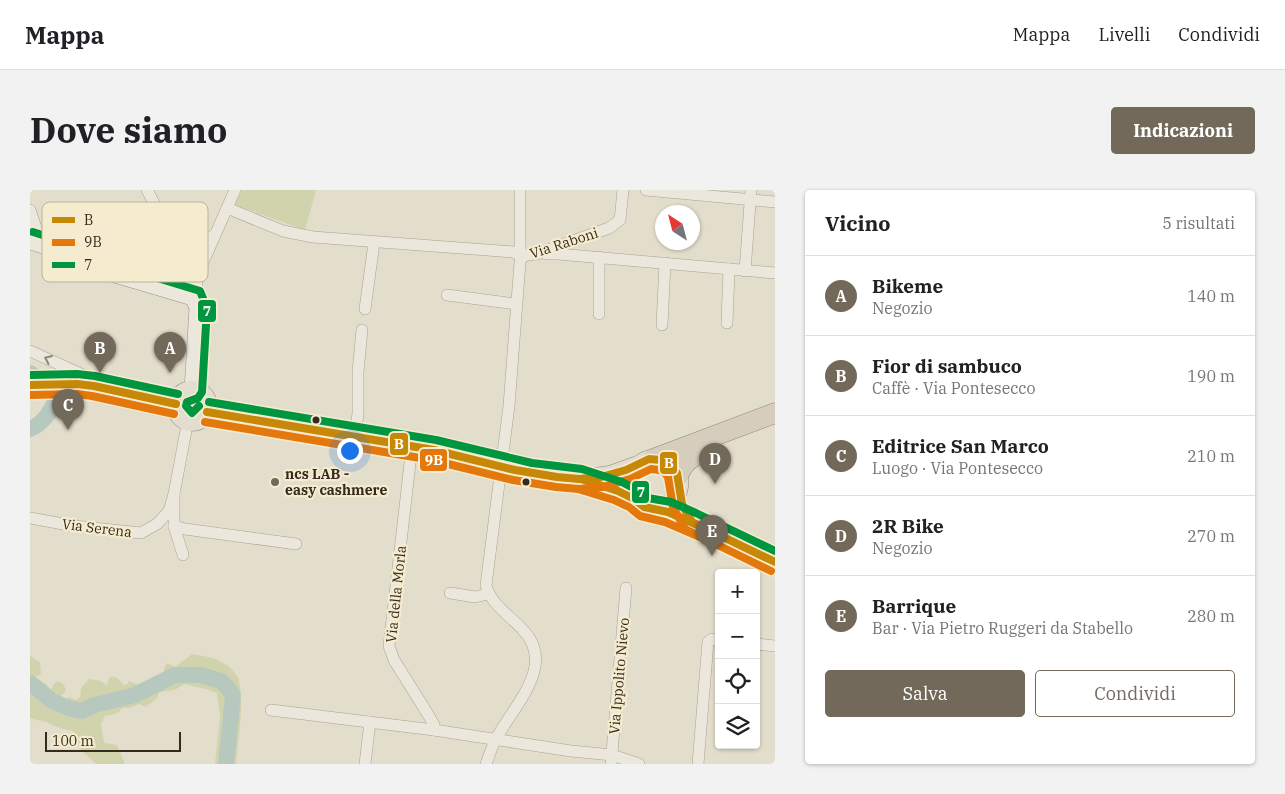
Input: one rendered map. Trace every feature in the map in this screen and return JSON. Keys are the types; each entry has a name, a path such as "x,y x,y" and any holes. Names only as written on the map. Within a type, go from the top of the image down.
{"highway":[{"path":"646,462 775,413"},
{"path":"678,483 684,463 694,456 775,423"}],"main road":[{"path":"32,385 94,386 176,404"},
{"path":"192,390 198,391 205,397 208,406 207,412 198,421 188,421 177,413 176,404 180,395 192,390"},
{"path":"207,412 412,446 530,473 579,479 612,489 634,499 644,507 657,509 671,502 678,483 674,469 669,463 646,462 601,477 579,479"},
{"path":"634,499 630,488 630,479 633,471 646,462"}],"street":[{"path":"147,190 153,202"},
{"path":"208,250 235,190"},
{"path":"520,190 520,247 522,257"},
{"name":"Via Raboni","path":"488,594 486,585 509,406 520,262 522,257 537,254 609,228 620,220 623,190"},
{"path":"646,190 751,195 775,202"},
{"path":"745,271 751,195"},
{"path":"227,208 283,231 313,237 514,252 522,257"},
{"path":"30,210 36,228 34,243"},
{"path":"208,239 215,233"},
{"path":"365,308 378,243"},
{"path":"537,254 599,257 775,273"},
{"path":"599,257 599,314"},
{"path":"662,325 665,263"},
{"path":"727,323 729,269"},
{"path":"139,282 193,298"},
{"path":"192,390 197,308 193,298 196,282"},
{"path":"447,296 516,304"},
{"path":"355,437 362,330"},
{"path":"30,351 83,376 94,386"},
{"path":"183,555 174,526 174,494 188,421"},
{"name":"Via della Morla","path":"412,446 389,646 394,660 434,725 434,730"},
{"path":"678,483 682,504 692,522"},
{"name":"Via Serena","path":"30,518 74,526 141,533 157,524 169,511 174,494"},
{"path":"657,509 692,522 775,562"},
{"path":"174,526 296,544"},
{"name":"Via Ippolito Nievo","path":"611,759 626,588"},
{"path":"450,593 475,597 488,594 525,632 533,644 536,657 530,685 496,739 486,764"},
{"path":"698,764 708,642 715,639"},
{"path":"760,644 775,646"},
{"path":"271,710 496,739 639,764"},
{"path":"365,764 370,722"}],"green space":[{"path":"242,190 316,190 305,230 235,205"},
{"path":"192,654 209,657 227,665 238,678 241,708 236,764 215,764 220,716 217,693 184,684 175,690 159,692 157,698 146,707 139,704 130,708 122,708 118,713 105,716 101,724 104,743 117,745 125,764 96,764 79,748 78,737 75,732 30,718 30,656 40,662 41,674 35,677 46,684 51,690 58,681 64,685 66,691 62,695 64,700 69,697 76,700 80,697 81,688 89,679 101,681 107,686 111,676 117,678 124,685 128,684 129,681 138,685 143,682 151,682 155,676 165,677 164,668 167,663 175,667"}],"waterway":[{"path":"30,373 44,383 56,399 46,417 30,429"},
{"path":"30,683 52,701 71,709 82,711 94,705 135,695 175,675 201,675 221,681 233,696 226,764"}],"transit line":[{"name":"7","path":"33,232 42,235"},
{"name":"7","path":"170,282 200,291 207,308 202,392 198,398 187,402 186,406 192,413 199,406"},
{"name":"7","path":"30,375 77,374 95,376 178,394"},
{"name":"B","path":"30,385 77,384 94,386 176,404"},
{"name":"9B","path":"30,395 77,394 174,414"},
{"name":"7","path":"209,402 436,440 532,463 582,469 622,482 648,498 671,502 775,551"},
{"name":"B","path":"207,412 434,450 515,470 557,477 579,479 601,477 626,470 649,459 661,460 669,463 677,473 682,504 692,522 775,562"},
{"name":"9B","path":"205,422 432,460 513,480 556,487 579,489 603,487 630,479 651,469 663,471 668,477 673,507 685,529 771,571"},
{"name":"B","path":"581,479 618,491 634,499 644,507 668,512 704,528"},
{"name":"9B","path":"578,489 614,500 629,507 640,516 665,522 700,537"}],"place":[{"name":"Fior di sambuco","path":"100,373"},
{"name":"Bikeme","path":"170,373"},
{"name":"Editrice San Marco","path":"68,430"},
{"name":"ncs LAB - easy cashmere","path":"275,482"},
{"name":"2R Bike","path":"715,484"},
{"name":"Barrique","path":"712,556"}]}
